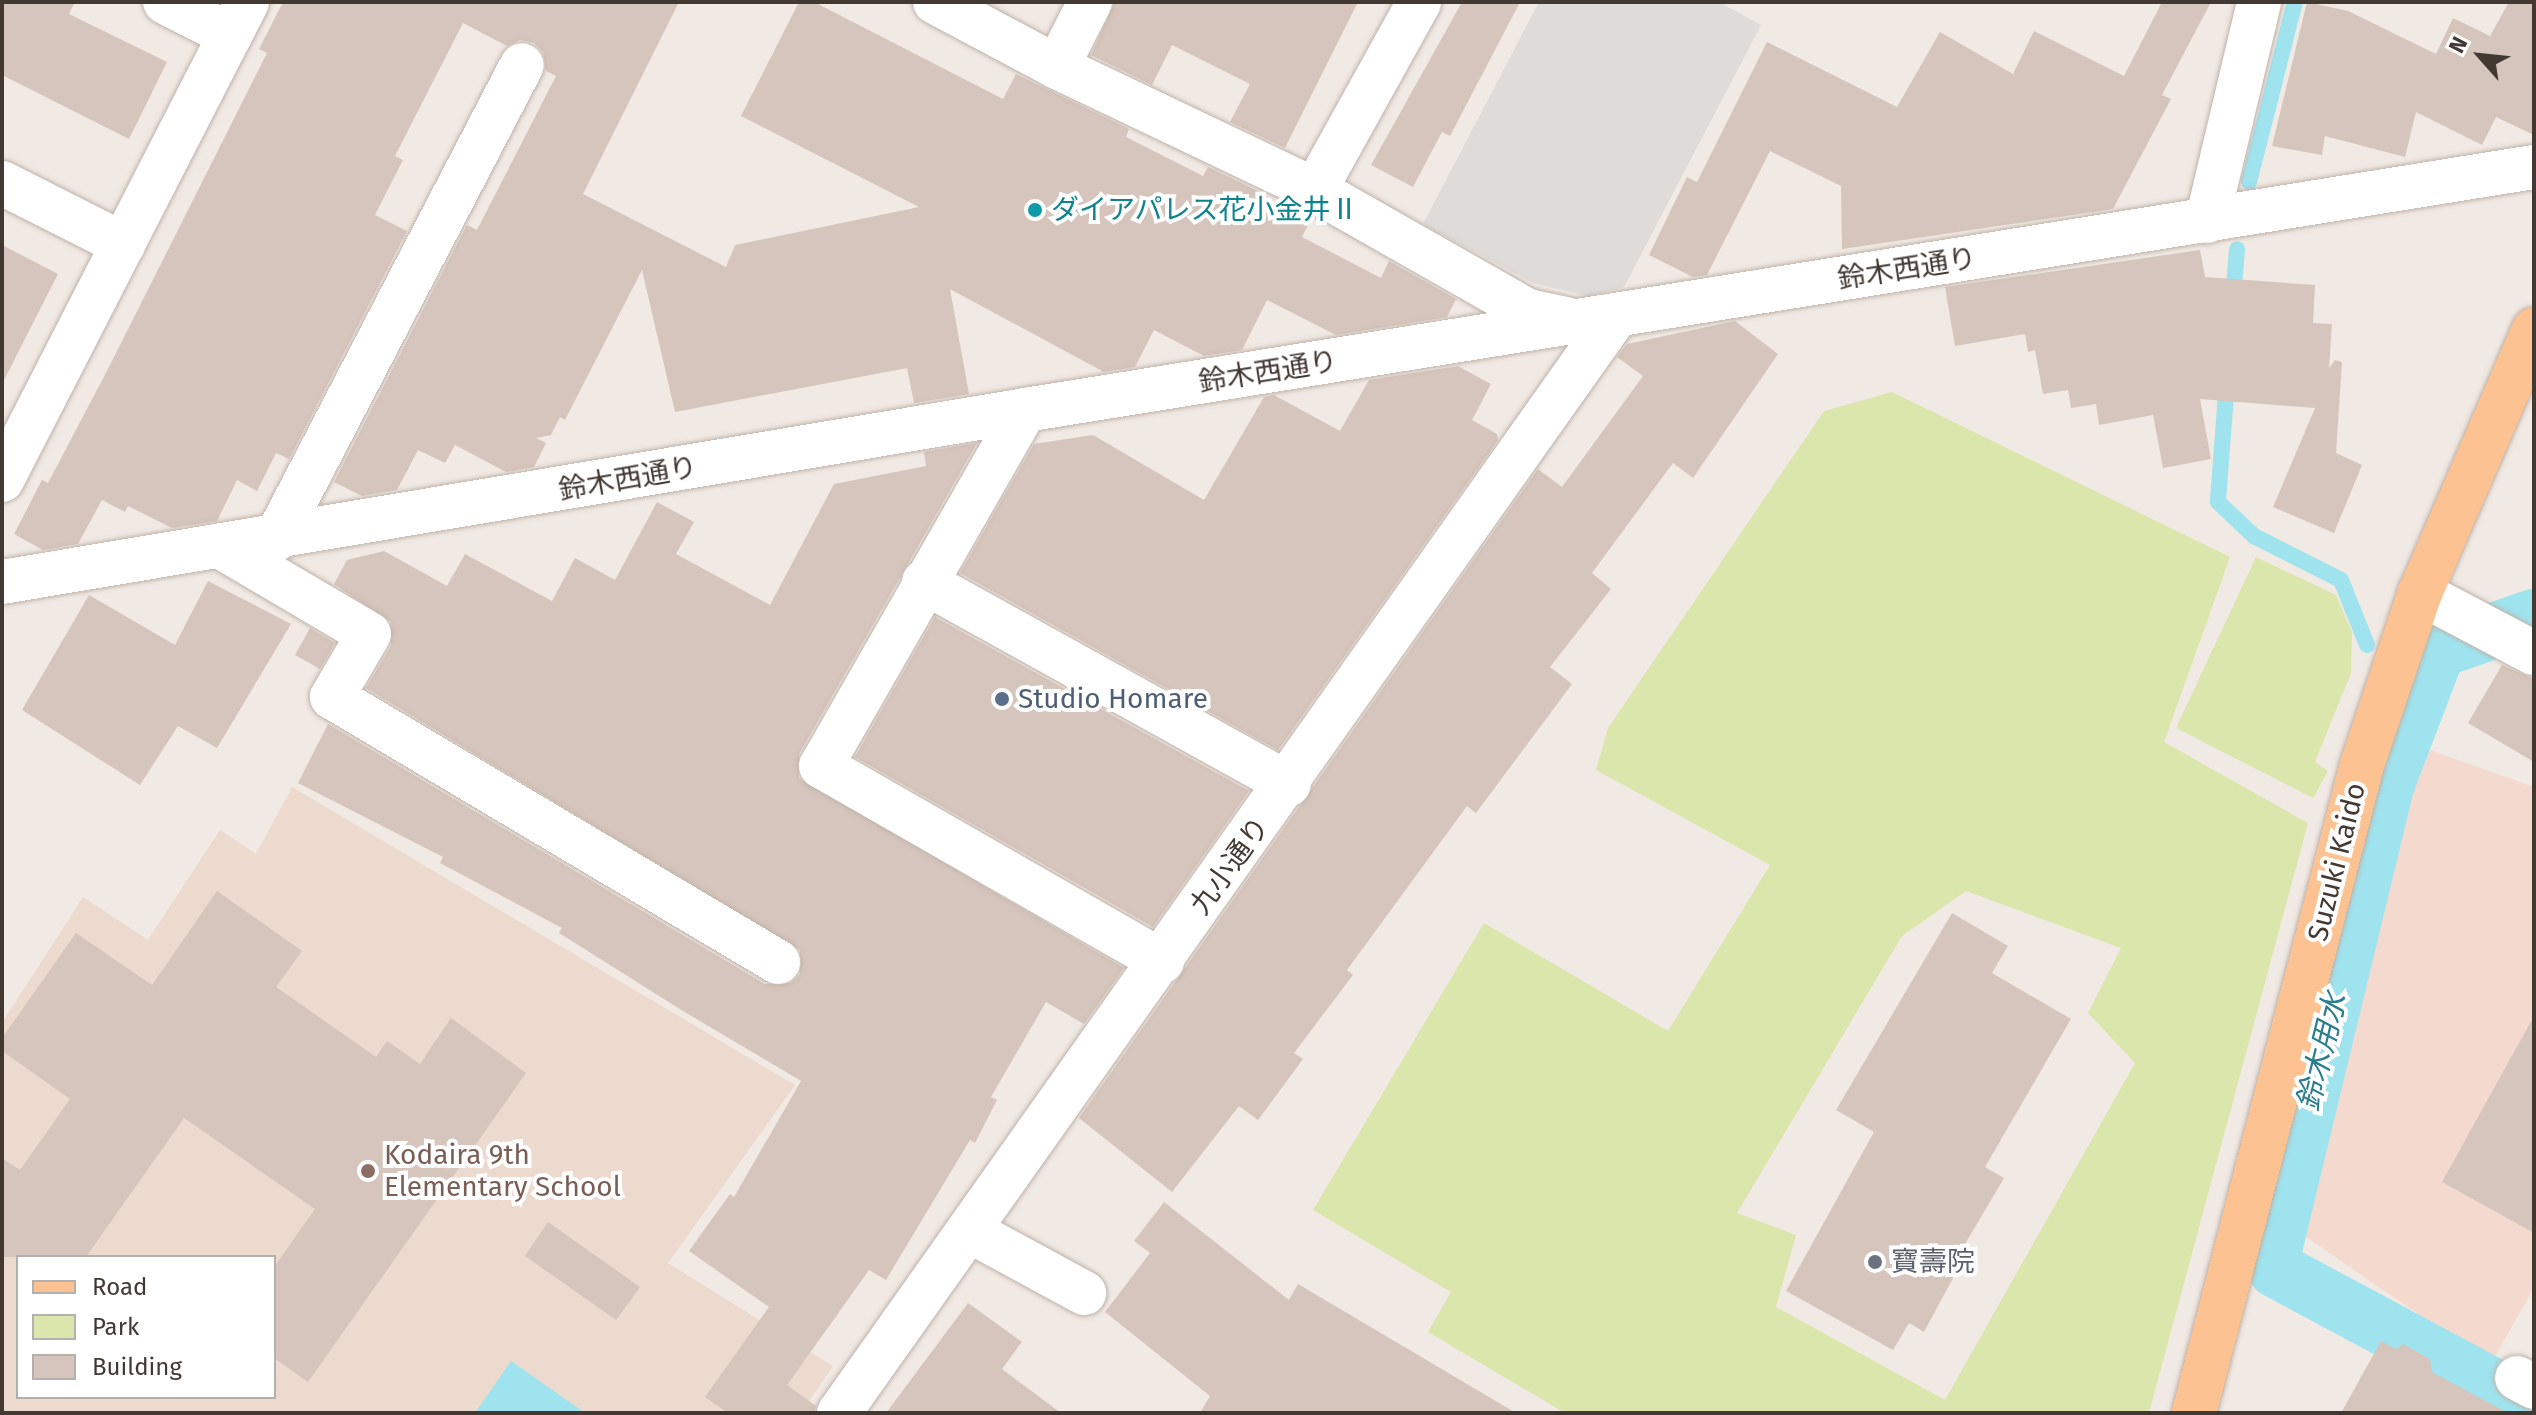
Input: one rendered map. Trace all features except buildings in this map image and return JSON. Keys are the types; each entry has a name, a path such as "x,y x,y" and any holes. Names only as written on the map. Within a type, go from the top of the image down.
{"main road":[{"name":"Suzuki Kaido","path":"2194,1413 2362,765 2420,593 2534,330"}],"street":[{"path":"2,480 239,18 165,2"},
{"path":"935,2 1057,67 1315,190 1528,311 1596,319"},
{"path":"1057,67 1090,2"},
{"path":"1315,190 1419,2"},
{"path":"2207,221 2259,2"},
{"path":"275,540 522,65"},
{"name":"鈴木西通り","path":"5,587 1025,410 2534,167"},
{"path":"2,183 123,244"},
{"name":"九小通り","path":"839,1413 1289,784 1596,319"},
{"path":"1025,410 821,766 1162,961"},
{"path":"223,548 369,634 332,697 778,962"},
{"path":"924,582 1289,784"},
{"path":"2420,593 2509,640"},
{"path":"970,1231 1084,1293"}],"shaded area":[{"path":"1539,2 1719,2 1761,25 1624,287 1588,296 1533,283 1423,224"},
{"path":"2416,745 2534,787 2534,1287 2491,1364 2293,1228"},
{"name":"Kodaira 9th Elementary School","path":"292,787 795,1085 668,1263 833,1366 801,1413 2,1413 2,1023 83,897 148,940 220,830 256,854"}],"green space":[{"path":"1892,392 2230,557 2164,742 2308,823 2149,1413 1565,1413 1428,1332 1451,1292 1313,1210 1484,923 1668,1031 1770,865 1596,770 1608,728 1824,411","holes":["1966,891 2121,948 2088,1013 2135,1063 1945,1400 1776,1307 1796,1235 1737,1213 1902,936"]},
{"path":"2256,557 2336,595 2352,632 2351,673 2315,762 2328,771 2313,798 2176,728"}],"water":[{"path":"511,1361 585,1413 475,1413"}],"waterway":[{"path":"2249,182 2295,2"},
{"path":"2233,298 2237,249"},
{"path":"2227,381 2218,502 2254,536 2341,580 2367,645"},
{"name":"鈴木用水","path":"2532,1413 2530,1406 2276,1270 2271,1262 2386,786 2438,650 2534,617"}],"place":[{"name":"ダイアパレス花小金井Ⅱ","path":"1035,210"},
{"name":"Studio Homare","path":"1002,699"},
{"name":"Kodaira 9th Elementary School","path":"368,1171"},
{"name":"寶壽院","path":"1875,1262"}]}
